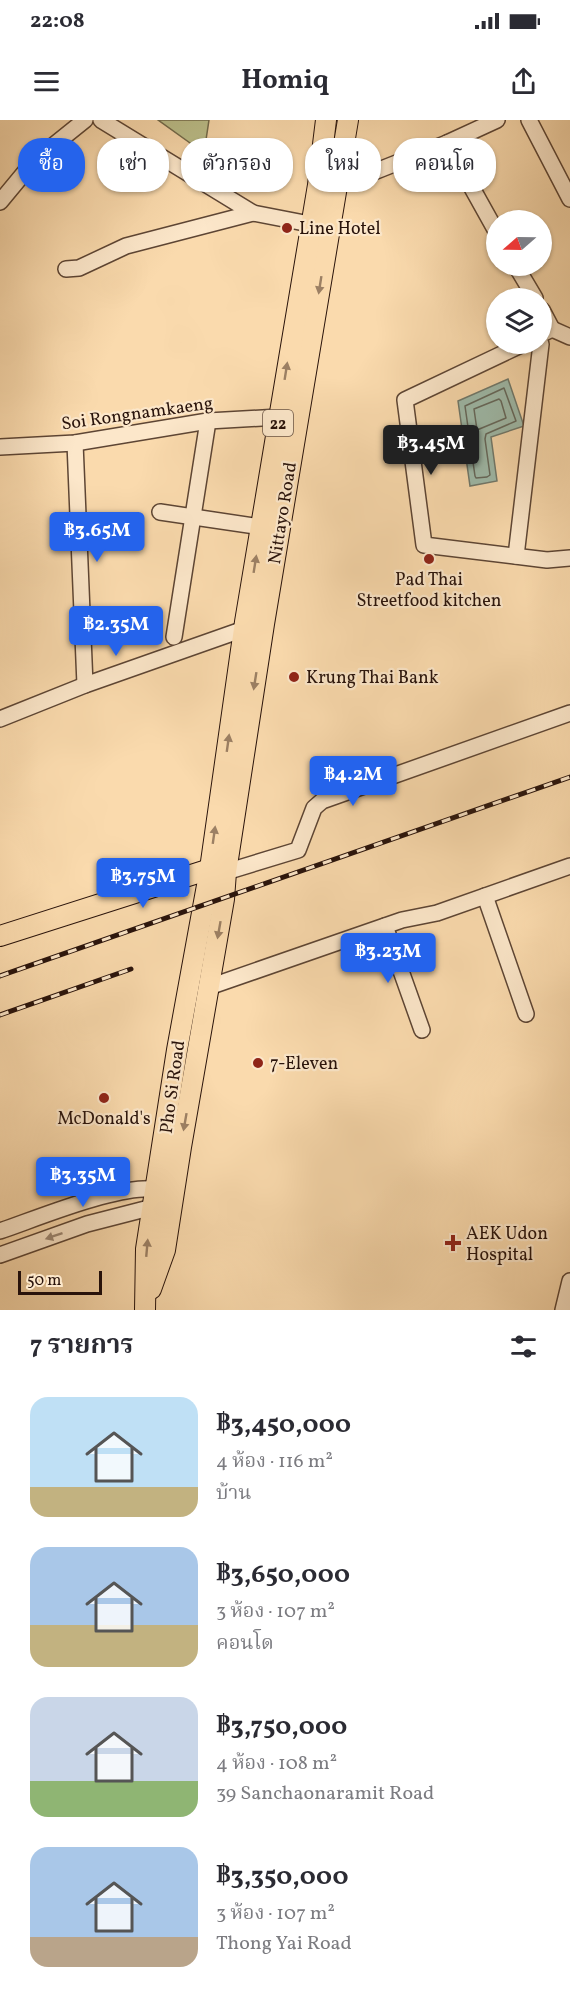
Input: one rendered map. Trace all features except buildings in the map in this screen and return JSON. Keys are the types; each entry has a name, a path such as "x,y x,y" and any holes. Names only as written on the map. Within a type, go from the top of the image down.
{"main road":[{"name":"Nittayo Road","path":"326,120 326,138"},
{"name":"Nittayo Road","path":"342,138 348,120"},
{"name":"Nittayo Road","path":"251,625 326,192"},
{"name":"Nittayo Road","path":"218,870 251,625 261,527 279,417 320,226"},
{"path":"0,936 218,870"},
{"name":"Pho Si Road","path":"145,1308 146,1249 181,1147 224,899 218,870"},
{"name":"Pho Si Road","path":"145,1308 165,1250 163,1200 179,1034 218,870"},
{"path":"165,1250 171,1240 181,1176 181,1147"}],"street":[{"path":"0,202 34,161 85,120"},
{"path":"101,120 253,213 320,226"},
{"path":"458,138 497,120"},
{"path":"529,120 570,199"},
{"path":"474,192 486,213"},
{"path":"66,269 79,268 126,246 253,213"},
{"path":"552,332 570,337"},
{"path":"502,354 405,400 424,545 547,560 570,558"},
{"path":"516,556 540,354"},
{"name":"Soi Rongnamkaeng","path":"0,447 75,443 208,421 279,417"},
{"path":"174,637 208,421"},
{"path":"75,443 85,685"},
{"path":"160,512 261,527"},
{"path":"0,719 85,685 251,625"},
{"path":"218,870 298,850 314,808 322,801 570,713"},
{"path":"209,987 402,920 437,914 570,866"},
{"path":"485,896 526,1014"},
{"path":"385,926 422,1030"},
{"path":"0,1231 80,1202 142,1188 163,1200"},
{"path":"0,1255 163,1200"},
{"path":"80,1202 87,1224"},
{"path":"563,1310 570,1281"}],"green space":[{"path":"158,120 209,120 206,138 183,138"}],"water":[{"path":"508,379 524,426 491,437 497,481 470,486 458,401"}],"railway":[{"path":"0,976 570,777"},
{"path":"0,1015 131,969"}],"place":[{"name":"Line Hotel","path":"287,228"},
{"name":"Pad Thai Streetfood kitchen","path":"429,559"},
{"name":"Krung Thai Bank","path":"294,677"},
{"name":"7-Eleven","path":"258,1063"},
{"name":"McDonald's","path":"104,1098"},
{"name":"AEK Udon Hospital","path":"453,1243"}]}
